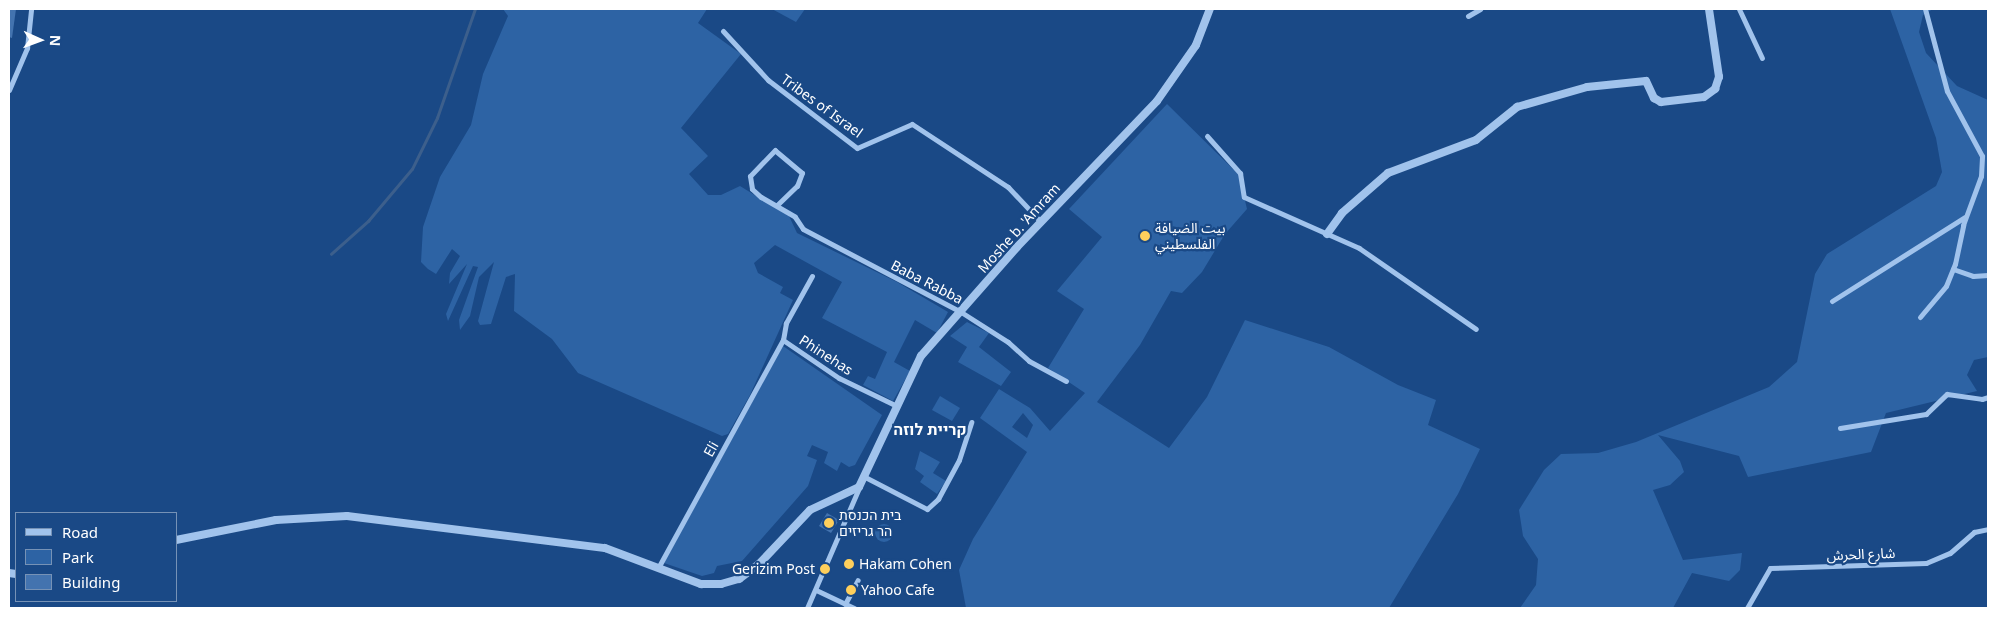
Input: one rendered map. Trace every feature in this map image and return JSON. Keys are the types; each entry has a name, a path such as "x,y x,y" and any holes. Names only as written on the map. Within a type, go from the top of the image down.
{"street":[{"path":"9,90 27,48 31,9"},
{"name":"Moshe b. 'Amram","path":"859,487 895,405 921,356 1041,222 1160,98 1196,45 1210,9"},
{"path":"1468,16 1480,9"},
{"path":"1327,234 1342,213 1388,172 1469,144 1517,107 1587,88 1646,81 1654,98 1661,102 1704,97 1715,89 1719,77 1709,9"},
{"path":"1739,9 1762,58"},
{"path":"1920,317 1934,304 1953,269 1965,217 1981,176 1982,156 1947,91 1926,9"},
{"name":"Tribes of Israel","path":"723,31 768,80 857,148 912,124 1008,187 1041,222"},
{"path":"1207,136 1240,173 1244,197 1359,248 1476,329"},
{"name":"Baba Rabba","path":"777,205 797,186 802,173 775,150 762,159 749,180 752,190 795,217 803,229 961,312 1008,342 1029,361 1066,381"},
{"path":"1832,301 1941,229 1965,217"},
{"path":"1953,269 1973,276 1988,275"},
{"name":"Phinehas","path":"812,276 786,323 783,340 839,378 895,405"},
{"name":"Eli","path":"658,568 783,340"},
{"path":"1840,428 1926,414 1947,394 1982,399 1988,397"},
{"path":"865,477 927,509 938,499 959,460 971,422"},
{"path":"178,540 276,520 347,516 599,547 701,584 733,582 756,567 812,508 859,487"},
{"path":"807,608 859,487"},
{"name":"شارع الحرش","path":"1747,608 1770,568 1932,562 1950,553 1969,535 1988,529"},
{"path":"846,604 858,580"},
{"path":"816,590 854,608"}],"green space":[{"path":"503,9 707,9 698,23 741,54 681,128 708,156 689,174 708,195 721,195 740,186 789,216 797,233 897,282 948,312 937,333 915,320 894,362 910,371 893,401 863,385 868,376 875,379 887,352 822,318 842,282 775,245 754,263 758,273 783,287 780,293 793,300 750,395 728,434 722,436 578,373 552,339 514,311 515,274 506,277 491,324 480,325 478,321 494,262 479,277 470,316 460,330 459,320 478,267 473,266 448,321 446,314 467,264 449,284 450,273 460,256 452,249 436,274 428,269 421,262 423,227 440,177 471,125 483,74 508,16"},
{"path":"772,9 805,9 796,22"},
{"path":"1890,9 1933,9 1923,15 1919,32 1926,53 1957,86 1988,100 1988,357 1974,360 1967,375 1977,391 1886,413 1871,452 1748,477 1739,456 1658,435 1680,461 1684,472 1670,485 1653,490 1683,560 1742,553 1740,570 1729,581 1692,573 1673,608 1520,608 1536,585 1538,559 1523,536 1519,510 1544,470 1561,454 1598,453 1636,442 1769,387 1797,362 1815,274 1827,254 1936,186 1942,172 1936,138"},
{"path":"1167,104 1239,175 1247,209 1225,234 1202,272 1182,293 1171,291 1140,345 1097,402 1169,448 1207,397 1245,320 1329,347 1398,385 1436,400 1428,425 1480,449 1458,494 1389,608 966,608 959,570 973,539 1027,452 980,418 999,389 1030,408 1050,431 1085,393 1048,368 1084,309 1057,291 1102,237 1069,209","holes":["1023,413 1033,425 1027,438 1012,427"]},
{"path":"967,322 989,333 979,347 1011,372 1001,386 958,362 967,347 950,336"},
{"path":"783,346 882,415 855,465 849,467 841,462 837,471 824,463 828,452 812,445 807,456 817,460 808,486 742,561 717,566 714,573 702,576 664,563"},
{"path":"940,396 960,408 952,421 932,410"},
{"path":"920,451 940,462 933,473 946,481 937,494 920,482 924,476 915,469"},
{"path":"884,524 890,527 893,533 890,539 884,542 878,539 875,533 878,527"}],"building":[{"path":"9,9 16,9 12,38 9,37"},
{"name":"בית הכנסת הר גריזים","path":"827,513 839,520 831,533 819,526"}],"waterway":[{"path":"331,254 368,221 412,169 437,118 475,9"}],"place":[{"name":"بيت الضيافة الفلسطيني","path":"1145,236"},
{"name":"בית הכנסת הר גריזים","path":"829,523"},
{"name":"Hakam Cohen","path":"849,564"},
{"name":"Gerizim Post","path":"825,569"},
{"name":"Yahoo Cafe","path":"851,590"}],"district":[{"name":"קריית לוזה","path":"930,429"}]}
